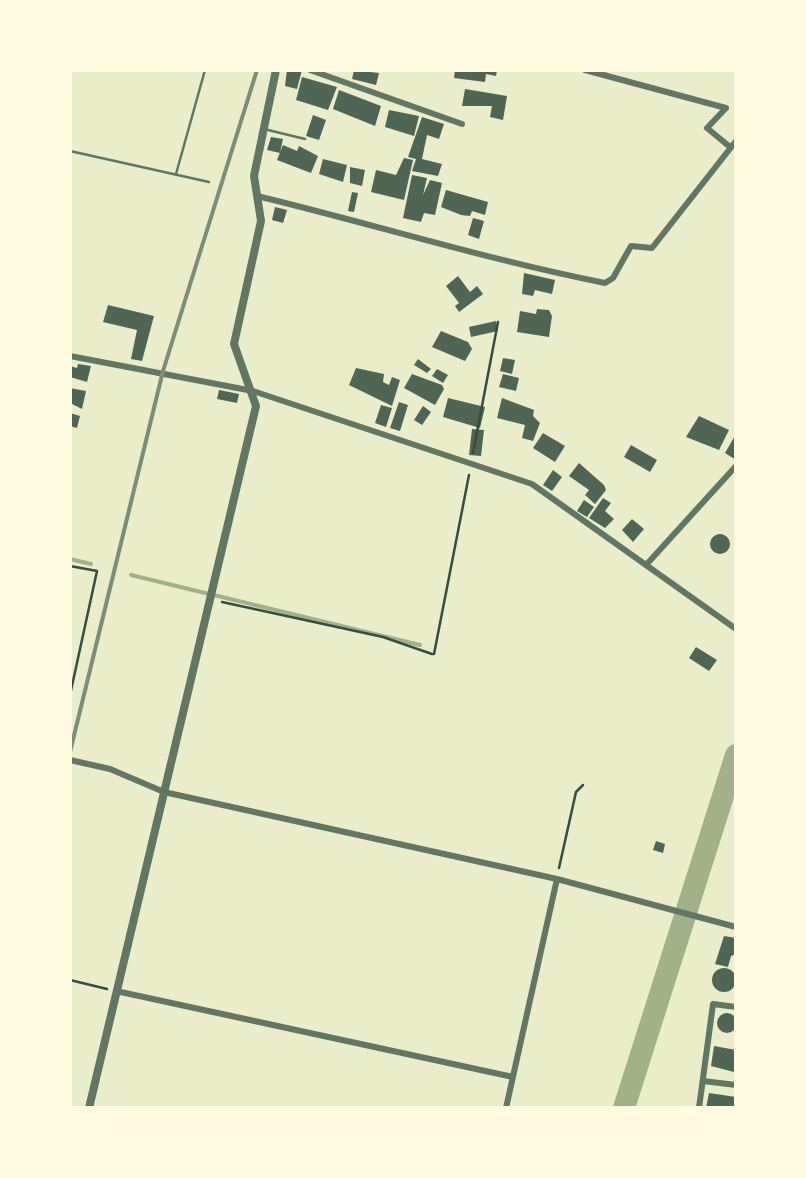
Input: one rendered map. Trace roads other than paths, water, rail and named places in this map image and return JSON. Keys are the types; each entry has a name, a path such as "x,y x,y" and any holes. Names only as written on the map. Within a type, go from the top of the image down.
{"street":[{"path":"89,1108 256,406 234,344 261,221 254,176 276,70"},
{"path":"310,70 462,124"},
{"path":"257,196 428,237 517,266 605,283 613,278 631,246 652,248 733,144 707,128 726,108 584,70"},
{"path":"70,356 253,391 532,484 736,628"},
{"path":"646,565 736,466"},
{"path":"70,760 110,769 164,792 557,879 736,927"},
{"path":"506,1108 557,879"},
{"path":"116,991 513,1078"},
{"path":"699,1108 713,1004 736,1007"},
{"path":"703,1081 736,1086"}],"lane":[{"path":"176,174 205,70"},
{"path":"262,129 305,139"},
{"path":"70,151 209,182"}],"waterway":[{"path":"70,559 91,564"},
{"path":"131,575 420,645"},
{"path":"624,1108 736,755"}],"railway":[{"path":"70,752 163,371 257,70"}]}
